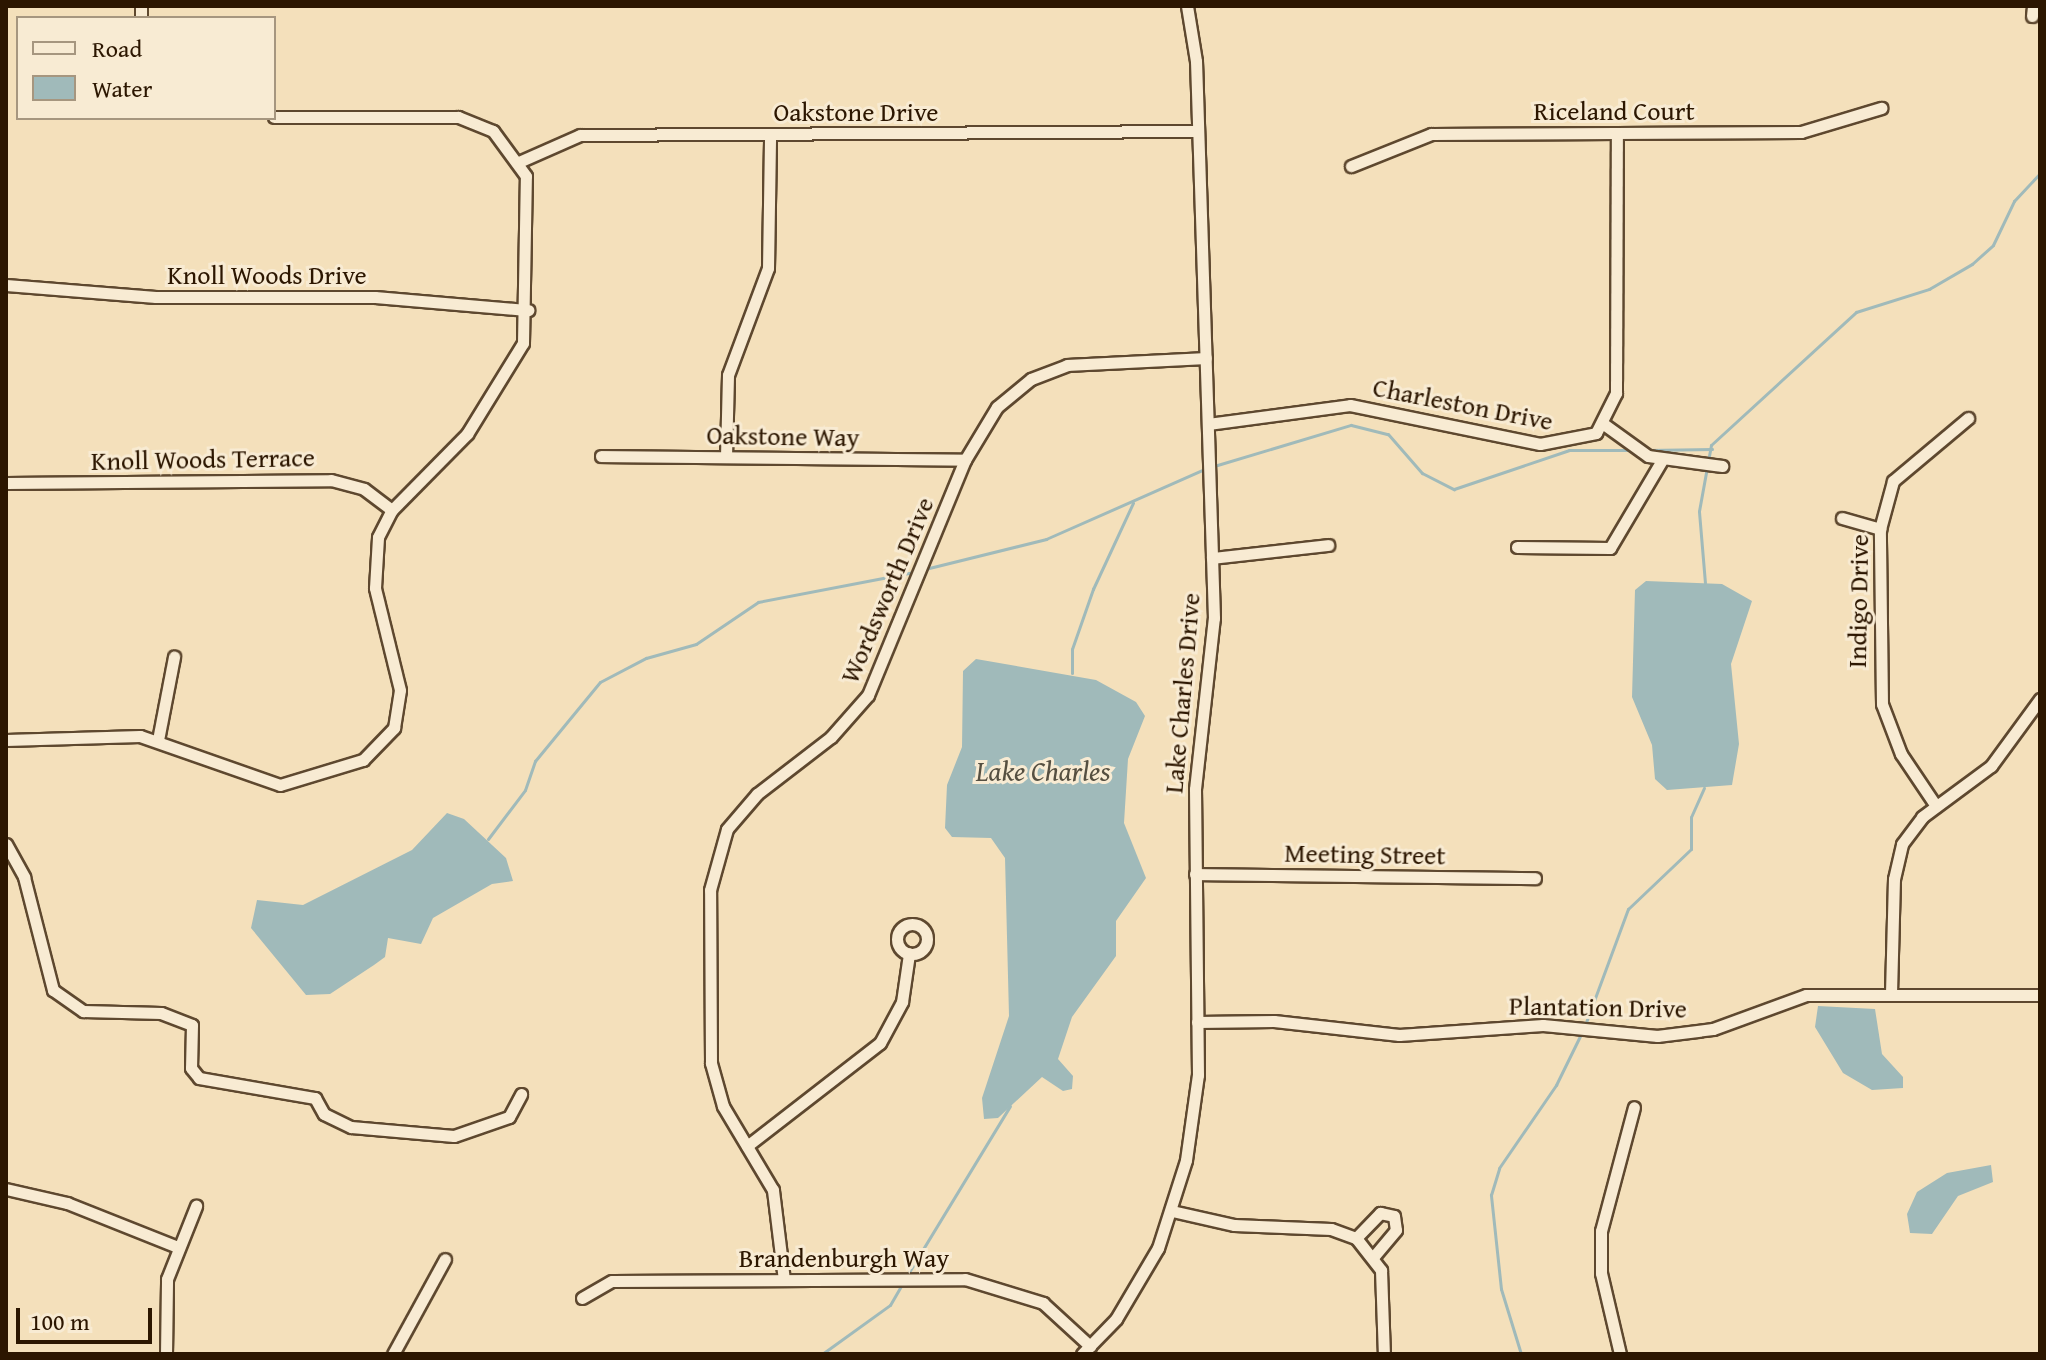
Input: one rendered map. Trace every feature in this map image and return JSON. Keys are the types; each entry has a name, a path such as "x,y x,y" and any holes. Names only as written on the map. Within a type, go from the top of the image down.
{"street":[{"name":"Lake Charles Drive","path":"1086,1350 1140,1283 1172,1211 1194,1118 1197,1022 1195,874 1212,558 1198,131 1187,6"},
{"name":"Riceland Court","path":"1351,166 1431,134 1801,132 1881,108"},
{"path":"6,740 158,740 280,785 316,779 381,747 401,702 374,567 392,510 467,434 513,365 528,310 528,192 521,161 493,131 458,117 276,117"},
{"name":"Oakstone Drive","path":"521,161 580,135 1198,131"},
{"path":"726,457 728,375 768,268 770,134"},
{"path":"1617,134 1618,353 1605,425 1662,460 1722,466"},
{"name":"Knoll Woods Drive","path":"6,285 156,297 375,297 528,310"},
{"name":"Wordsworth Drive","path":"784,1280 779,1207 723,1106 711,1063 715,854 743,807 831,737 868,695 965,460 997,407 1046,372 1088,362 1206,358"},
{"name":"Charleston Drive","path":"1208,424 1350,405 1560,445 1605,425"},
{"name":"Indigo Drive","path":"1936,806 1901,754 1882,704 1880,529 1893,481 1968,418"},
{"name":"Oakstone Way","path":"601,456 965,460"},
{"path":"1517,547 1610,548 1629,528 1662,460"},
{"name":"Knoll Woods Terrace","path":"6,483 331,480 364,489 392,510"},
{"path":"1842,518 1880,529"},
{"path":"1212,558 1328,545"},
{"path":"158,740 174,657"},
{"path":"1891,993 1896,861 1911,829 1936,806 1991,766 2040,699"},
{"path":"6,844 24,877 53,990 83,1011 161,1013 192,1025 191,1068 199,1078 315,1098 324,1114 351,1127 468,1135 509,1117 521,1094"},
{"name":"Meeting Street","path":"1195,874 1535,878"},
{"path":"747,1146 880,1043 902,1002 909,954"},
{"name":"Plantation Drive","path":"1197,1022 1274,1021 1399,1035 1543,1025 1657,1036 1713,1029 1806,995 2040,995"},
{"path":"1620,1354 1602,1282 1601,1231 1634,1107"},
{"path":"6,1189 67,1203 175,1246"},
{"path":"166,1354 175,1246 196,1206"},
{"path":"1172,1211 1234,1225 1331,1229 1356,1238 1374,1256 1384,1287 1384,1354"},
{"path":"1356,1238 1380,1213 1394,1216 1396,1230 1374,1256"},
{"path":"393,1354 445,1259"},
{"name":"Brandenburgh Way","path":"582,1298 612,1281 995,1282 1043,1303 1086,1350"}],"water":[{"path":"1646,581 1722,584 1752,601 1731,664 1739,744 1732,785 1667,790 1655,779 1652,745 1632,697 1635,590"},
{"name":"Lake Charles","path":"976,659 1096,680 1136,702 1145,716 1128,759 1124,823 1146,878 1116,921 1116,956 1072,1017 1058,1059 1073,1076 1072,1089 1063,1091 1042,1077 998,1118 984,1119 982,1098 1009,1016 1005,858 991,838 952,837 945,828 947,785 962,747 963,671"},
{"path":"447,813 464,819 506,858 513,881 492,884 433,918 421,944 388,938 385,957 374,965 330,994 306,995 251,928 257,900 303,905 412,850"},
{"path":"1818,1006 1875,1009 1882,1054 1903,1077 1903,1088 1872,1090 1843,1073 1815,1027"},
{"path":"1991,1165 1993,1182 1958,1196 1932,1234 1910,1233 1907,1214 1917,1192 1947,1173"}],"waterway":[{"path":"1705,583 1699,511 1711,445 1856,312 1929,289 1972,264 1993,245 2014,201 2040,173"},
{"path":"1214,466 1351,425 1388,434 1422,473 1454,489 1569,450 1632,450"},
{"path":"1648,450 1712,449"},
{"path":"925,569 1046,539 1207,468"},
{"path":"1072,673 1072,649 1093,589 1133,503"},
{"path":"488,839 525,790 535,761 600,682 646,658 696,644 758,602 914,572"},
{"path":"1585,1025 1628,909 1691,849 1691,817 1704,788"},
{"path":"1521,1354 1501,1289 1491,1195 1499,1168 1556,1085 1582,1032"},
{"path":"906,1277 1010,1106"},
{"path":"822,1354 890,1305 902,1284"}]}
